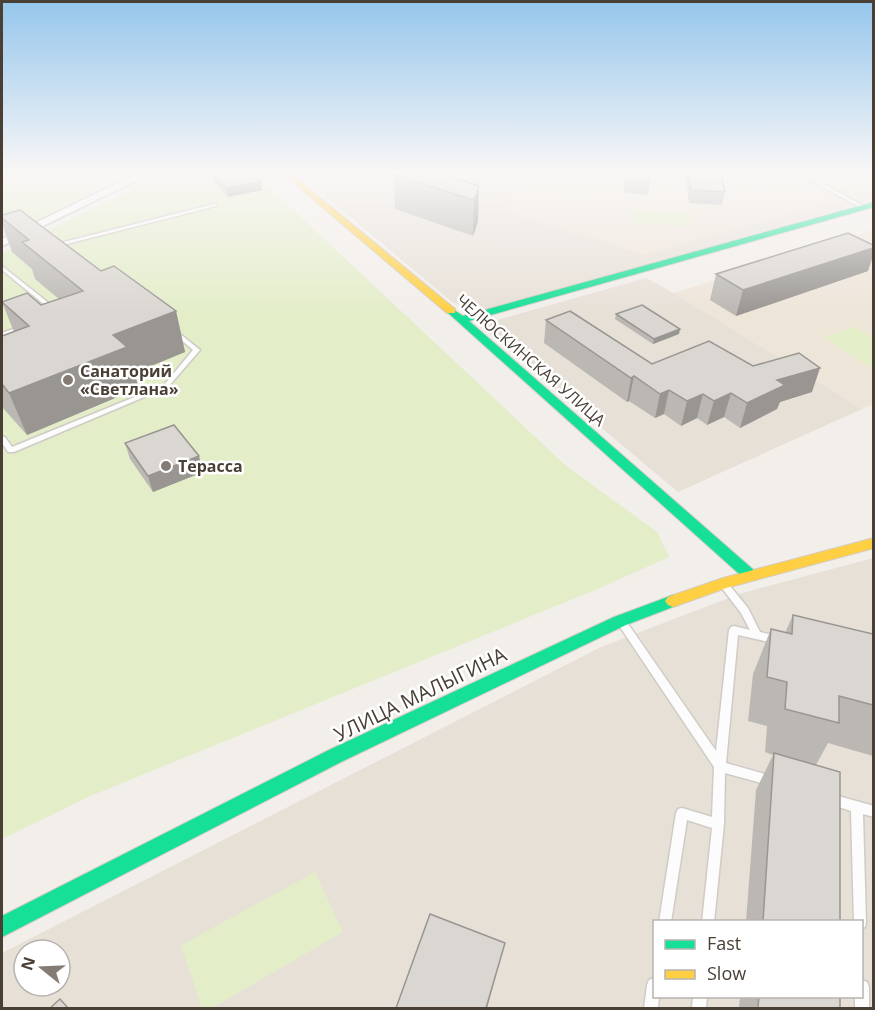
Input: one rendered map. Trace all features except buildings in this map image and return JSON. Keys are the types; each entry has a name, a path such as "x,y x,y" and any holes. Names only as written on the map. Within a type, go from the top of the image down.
{"street":[{"path":"2,243 29,235 57,220"},
{"name":"ЧЕЛЮСКИНСКАЯ УЛИЦА","path":"342,220 461,320 751,576"},
{"path":"461,320 814,220"},
{"name":"УЛИЦА МАЛЫГИНА","path":"2,927 335,756 620,621 723,583 873,543"}],"lane":[{"path":"58,252 48,246 153,220"},
{"path":"2,268 59,315 51,318"},
{"path":"2,335 36,323"},
{"path":"2,439 11,450 166,386 198,350 169,328"},
{"path":"723,583 745,612 757,635"},
{"path":"620,621 720,766 782,784"},
{"path":"708,920 718,824 720,766 734,630 792,644"},
{"path":"814,794 873,812"},
{"path":"857,807 860,920"},
{"path":"665,920 682,813 718,824"},
{"path":"651,1008 653,993"}],"shaded area":[{"path":"354,220 803,220 495,308 471,309 452,302"},
{"path":"535,220 770,220 644,255"},
{"path":"873,230 873,404 862,409 674,293"},
{"path":"646,278 862,409 678,492 486,331 490,322"},
{"path":"873,558 873,1008 2,1008 2,953 12,948 12,998 72,998 72,938 31,938 601,647 739,594"}],"green space":[{"path":"2,220 33,220 2,235"},
{"path":"69,220 304,220 565,465 657,532 669,557 595,590 88,797 2,839 2,253"},
{"path":"631,220 691,220 692,227 631,222"},
{"path":"855,327 873,338 873,369 823,337"},
{"path":"315,872 343,932 212,1008 202,1008 181,945"}],"traffic: fast":[{"path":"461,320 817,220"},
{"path":"451,311 751,576"},
{"path":"2,927 335,756 620,621 673,601"}],"traffic: slow":[{"path":"342,220 451,311"},
{"path":"673,601 723,583 874,543"}],"place":[{"name":"Санаторий «Светлана»","path":"68,380"},
{"name":"Терасса","path":"166,466"}]}
